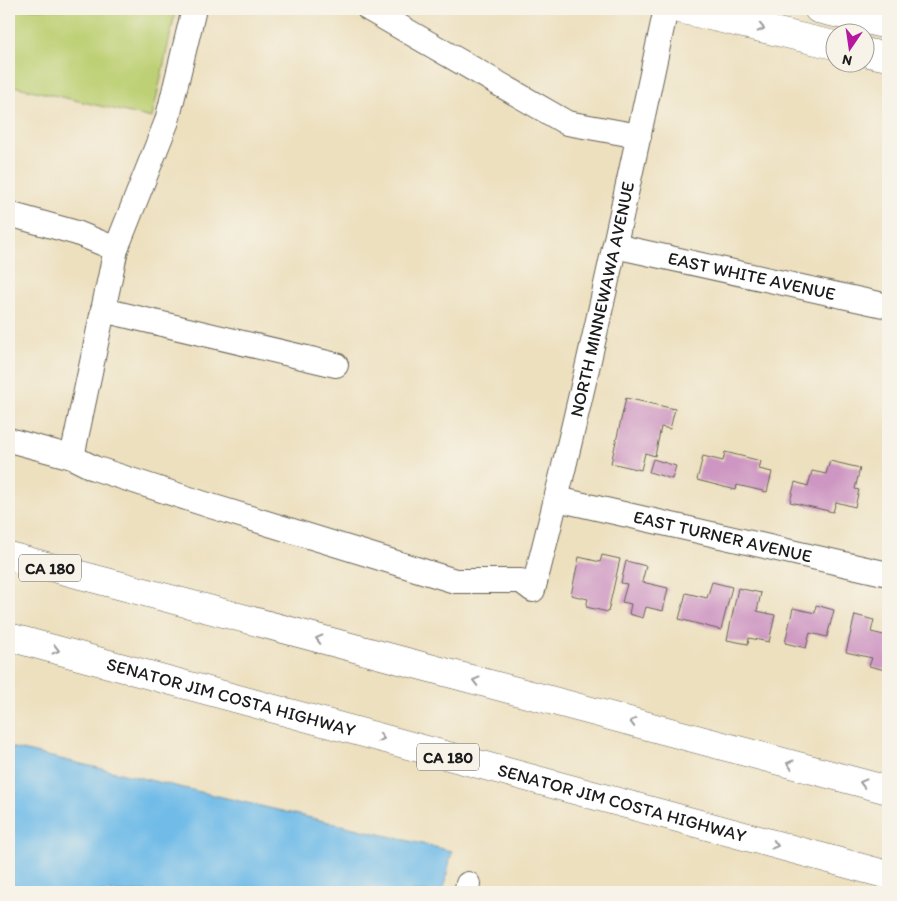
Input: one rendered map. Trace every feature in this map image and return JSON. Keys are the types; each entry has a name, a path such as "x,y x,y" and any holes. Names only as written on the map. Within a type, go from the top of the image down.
{"main road":[{"path":"679,9 824,43"},
{"path":"818,9 888,25"},
{"path":"874,54 888,57"},
{"path":"9,551 91,579"},
{"name":"CA 180","path":"9,556 888,790"},
{"name":"SENATOR JIM COSTA HIGHWAY","path":"9,637 888,876"}],"street":[{"path":"9,440 72,457 116,249 167,121 194,9"},
{"path":"370,9 567,123 639,136"},
{"name":"NORTH MINNEWAWA AVENUE","path":"72,457 94,468 456,581 521,581 533,590 557,499 615,246 666,9"},
{"path":"9,214 78,233 116,249"},
{"name":"EAST WHITE AVENUE","path":"615,246 888,306"},
{"path":"103,310 336,365"},
{"name":"EAST TURNER AVENUE","path":"557,499 888,574"}],"green space":[{"path":"9,9 176,9 152,118 9,85"}],"water":[{"path":"9,747 452,851 443,892 9,892"}],"building":[{"path":"626,398 675,409 670,429 661,427 655,456 645,453 641,470 611,463"},
{"path":"725,452 761,461 759,469 772,472 767,492 737,485 736,490 697,480 703,456 723,461"},
{"path":"653,459 676,466 672,479 649,472"},
{"path":"830,461 860,468 855,489 859,490 855,507 836,502 833,512 790,502 795,482 808,486 812,471 826,474"},
{"path":"602,555 620,559 608,612 586,607 588,599 571,595 579,557 600,562"},
{"path":"626,561 646,566 642,582 668,588 663,611 646,607 643,618 629,614 631,604 622,602 627,584 621,583"},
{"path":"712,582 732,587 721,630 679,619 686,593 707,598"},
{"path":"738,588 761,593 757,611 775,615 769,642 749,638 748,644 727,640"},
{"path":"816,605 834,610 827,637 810,633 806,648 785,643 793,608 815,613"},
{"path":"855,615 874,620 871,632 888,636 888,658 885,670 869,666 872,658 846,652"}]}
